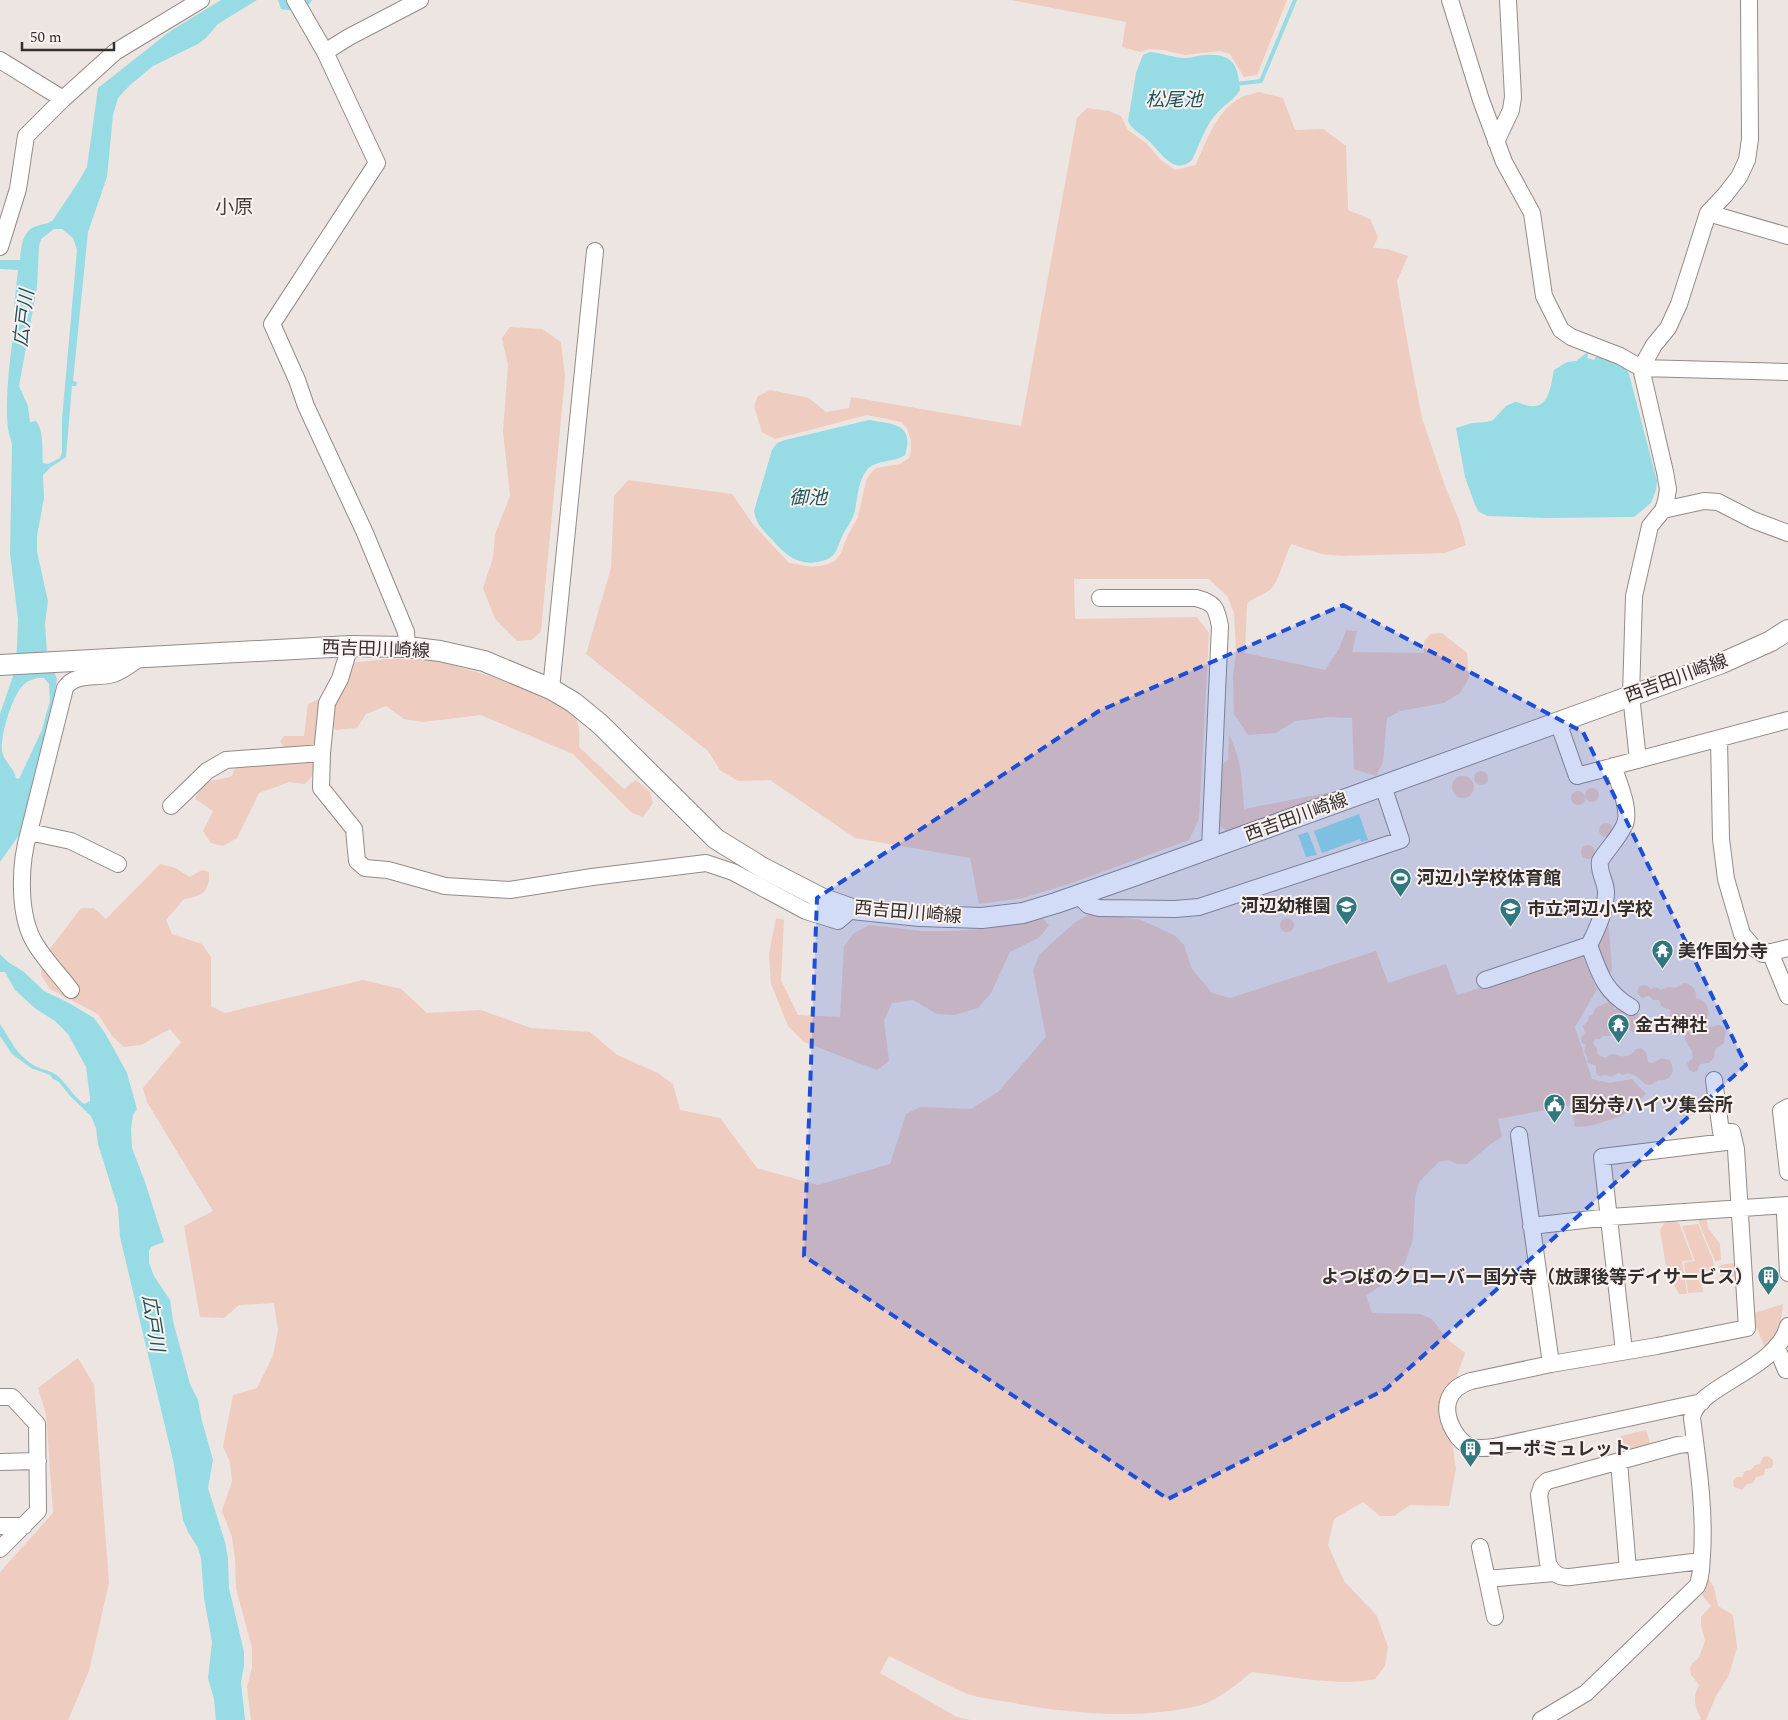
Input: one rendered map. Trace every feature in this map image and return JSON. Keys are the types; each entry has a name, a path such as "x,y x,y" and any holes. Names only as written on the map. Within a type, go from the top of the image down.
{"main road":[{"name":"西吉田川崎線","path":"0,665 350,646 408,647 440,651 484,661 551,689 573,702 600,724 716,839 763,868 821,898 852,909 920,916 982,918 1023,913 1078,895 1384,786 1722,663 1788,630"}],"street":[{"path":"0,246 18,189 26,136 63,99 115,52 201,0"},
{"path":"294,0 325,52 377,163 272,324 297,380 306,406 366,533 406,632 408,647"},
{"path":"325,52 349,37 420,0"},
{"path":"1452,0 1496,142 1504,162 1532,213 1544,296 1560,330 1571,337 1620,356 1641,368 1788,372"},
{"path":"1496,142 1511,110 1513,97 1508,0"},
{"path":"1638,760 1631,695 1634,596 1650,526 1663,510 1667,495 1667,480 1641,368 1654,345 1668,328 1679,304 1708,213 1739,177 1750,151 1749,0"},
{"path":"0,60 63,99"},
{"path":"1708,213 1788,236"},
{"path":"551,689 595,251"},
{"path":"1663,510 1704,501 1718,502 1753,520 1788,533"},
{"path":"1100,598 1196,598 1210,602 1217,610 1220,626 1210,848"},
{"path":"350,646 340,679 327,703 321,788 354,829 357,860 365,868 388,870 445,886 510,890 592,877 706,863 733,872 806,911 838,921 852,909"},
{"path":"71,990 35,943 29,929 22,895 24,852 65,688 73,680 105,676 118,672 141,657"},
{"path":"1558,722 1576,776 1788,720"},
{"path":"1718,739 1721,839 1726,879 1742,934 1759,953 1763,954 1788,948"},
{"path":"171,806 207,771 226,760 322,753"},
{"path":"1613,766 1625,803 1627,816 1625,825 1599,864 1606,891 1597,928 1589,945 1599,972 1610,993 1631,1007"},
{"path":"1078,895 1088,905 1099,908 1192,908 1401,840 1384,786"},
{"path":"29,832 71,841 118,864"},
{"path":"1485,980 1589,945"},
{"path":"1770,952 1788,996"},
{"path":"1702,1402 1489,1448 1472,1447 1460,1440 1450,1422 1447,1409 1449,1398 1458,1388 1471,1381 1551,1364 1747,1328 1741,1208 1734,1141 1732,1132 1721,1132 1714,1080"},
{"path":"1788,1106 1781,1111 1788,1172"},
{"path":"1519,1135 1551,1364"},
{"path":"1624,1352 1602,1157 1734,1141"},
{"path":"1531,1226 1610,1217 1788,1206 1785,1214 1788,1273"},
{"path":"1541,1720 1585,1695 1694,1590 1700,1580 1704,1530 1702,1494 1692,1415 1702,1402 1731,1380 1763,1361 1777,1348 1788,1326"},
{"path":"1777,1348 1786,1370"},
{"path":"0,1397 12,1397 37,1424 38,1461 38,1511 0,1549"},
{"path":"1554,1573 1548,1563 1539,1492 1542,1486 1550,1480 1678,1445 1695,1443"},
{"path":"0,1462 38,1461"},
{"path":"1619,1462 1628,1570"},
{"path":"0,1526 24,1526"},
{"path":"1480,1547 1495,1617"},
{"path":"1487,1579 1554,1573 1570,1577 1701,1561"}],"highlighted area":[{"path":"1343,605 1583,732 1746,1065 1386,1389 1168,1499 804,1256 817,898 1099,711"}],"shaded area":[{"path":"1011,0 1287,0 1257,75 1244,77 1230,54 1220,51 1185,55 1149,49 1140,52 1122,47 1126,22"},
{"path":"1259,92 1283,98 1295,130 1323,129 1346,146 1348,210 1370,219 1378,237 1373,248 1387,249 1408,256 1397,281 1422,418 1446,489 1459,520 1466,545 1445,553 1342,556 1321,554 1291,544 1274,585 1271,589 1247,604 1245,653 1325,670 1339,649 1346,630 1357,631 1352,652 1424,653 1424,641 1431,634 1442,633 1467,653 1469,678 1460,693 1444,703 1400,711 1387,718 1383,762 1376,776 1354,769 1352,718 1329,717 1295,721 1276,733 1248,735 1234,714 1233,677 1236,652 1234,613 1227,596 1209,579 1074,579 1075,619 1197,617 1209,633 1199,819 1189,840 1069,884 1023,898 979,904 970,858 855,838 770,780 738,781 720,770 708,751 586,654 611,568 614,496 628,480 732,494 753,524 789,563 812,567 826,565 835,561 841,553 858,517 869,475 876,468 900,464 909,458 911,441 907,428 901,422 867,415 775,439 762,432 754,406 758,396 770,390 809,398 826,412 849,408 851,397 1021,426 1077,118 1087,108 1109,111 1121,116 1128,130 1146,143 1161,160 1175,170 1196,165 1213,128 1224,111 1240,98"},
{"path":"510,327 542,329 561,342 565,377 541,631 532,640 517,641 495,619 483,588 493,558 495,534 510,496 503,431 508,365 502,338"},
{"path":"387,659 442,662 507,682 550,700 566,709 577,720 579,747 624,789 636,780 650,792 653,803 643,817 632,813 573,754 481,715 423,722 404,719 386,706 366,714 357,728 336,730 329,722 331,705 351,663"},
{"path":"319,699 323,704 319,743 312,750 284,748 280,741 284,736 304,736 308,704"},
{"path":"1229,735 1239,762 1244,809 1362,786 1229,832 1219,826 1222,765 1228,760"},
{"path":"308,760 313,764 315,773 305,784 289,782 259,793 237,838 223,846 211,843 203,831 213,811 195,799 206,783 232,776 235,768 246,763"},
{"path":"1481,771 1486,773 1488,778 1486,783 1481,785 1476,783 1474,778 1476,773"},
{"path":"1459,776 1467,776 1474,783 1474,791 1467,798 1459,798 1452,791 1452,783"},
{"path":"1592,788 1597,790 1599,795 1597,800 1592,802 1587,800 1585,795 1587,790"},
{"path":"1578,791 1583,793 1585,798 1583,803 1578,805 1573,803 1571,798 1573,793"},
{"path":"1606,823 1611,825 1613,830 1611,835 1606,837 1601,835 1599,830 1601,825"},
{"path":"1588,845 1593,847 1595,852 1593,857 1588,859 1583,857 1581,852 1583,847"},
{"path":"160,864 175,868 190,877 202,870 209,872 208,884 204,892 196,897 184,899 166,920 172,934 202,944 211,957 211,1006 225,1013 363,980 401,989 427,1013 481,1010 531,1028 590,1032 617,1055 658,1073 673,1084 680,1110 720,1118 757,1168 818,1185 890,1164 906,1114 920,1107 971,1109 998,1092 1046,1037 1033,970 1039,955 1074,923 1092,913 1141,920 1174,935 1184,945 1192,969 1212,993 1230,998 1376,951 1388,983 1446,964 1457,995 1582,955 1597,989 1575,1027 1592,1079 1610,1083 1632,1079 1646,1094 1622,1116 1590,1126 1575,1127 1571,1105 1498,1119 1502,1137 1467,1164 1457,1164 1449,1160 1439,1162 1419,1182 1415,1198 1413,1239 1405,1263 1387,1281 1366,1296 1372,1313 1420,1314 1432,1319 1447,1339 1465,1353 1456,1379 1444,1395 1456,1469 1449,1506 1410,1505 1394,1516 1380,1516 1363,1502 1334,1519 1328,1545 1344,1581 1377,1616 1388,1647 1385,1666 1375,1679 1346,1682 1252,1672 1221,1695 1201,1705 1155,1713 1105,1714 1055,1710 968,1694 889,1656 880,1673 957,1717 970,1720 251,1720 247,1687 252,1667 252,1648 236,1588 232,1537 222,1511 232,1481 230,1462 223,1447 233,1395 257,1388 273,1356 278,1330 274,1303 239,1305 224,1318 200,1317 184,1226 213,1211 147,1102 143,1088 181,1042 170,1029 141,1045 124,1047 112,1036 98,1014 50,989 41,975 42,959 81,908 94,908 106,919"},
{"path":"1608,917 1612,969 1610,973 1606,974 1594,947"},
{"path":"776,918 784,920 781,980 798,1015 840,1017 844,946 853,934 869,925 921,931 955,931 991,928 1043,919 1049,925 1040,937 1010,952 991,993 978,1008 954,1015 937,1014 913,1000 892,1003 884,1020 889,1061 877,1070 804,1042 788,1026 771,984 769,954"},
{"path":"1287,918 1292,920 1294,925 1292,930 1287,932 1282,930 1280,925 1282,920"},
{"path":"1684,983 1692,986 1696,992 1696,998 1703,1001 1708,1007 1705,1022 1697,1022 1682,1028 1675,1027 1669,1019 1671,1010 1662,1007 1659,1000 1653,1000 1649,996 1642,998 1637,993 1642,985 1651,989 1656,987 1661,990 1669,987 1675,988"},
{"path":"1609,1002 1613,1004 1614,1009 1618,1008 1638,1013 1640,1027 1637,1031 1633,1032 1627,1028 1621,1031 1614,1030 1611,1036 1595,1039 1593,1043 1597,1048 1597,1053 1606,1058 1614,1054 1626,1056 1641,1048 1646,1052 1648,1062 1653,1063 1661,1058 1669,1060 1672,1071 1669,1077 1648,1085 1636,1076 1628,1073 1623,1075 1618,1073 1611,1077 1606,1075 1599,1076 1596,1073 1596,1066 1588,1063 1584,1052 1586,1045 1582,1043 1581,1038 1585,1033 1583,1026 1596,1007"},
{"path":"1718,1025 1723,1026 1726,1031 1724,1043 1715,1049 1714,1058 1709,1063 1700,1064 1697,1071 1689,1070 1687,1063 1693,1058 1692,1051 1685,1040 1686,1033"},
{"path":"1706,1215 1708,1228 1720,1244 1721,1260 1715,1261 1699,1223 1698,1216"},
{"path":"1671,1221 1679,1223 1693,1260 1682,1261 1687,1294 1679,1294 1667,1272 1660,1230 1664,1223"},
{"path":"1698,1224 1713,1260 1715,1275 1701,1277 1703,1292 1688,1293 1684,1263 1695,1261 1682,1226"},
{"path":"1737,1264 1737,1276 1733,1277 1730,1275 1724,1278 1719,1275 1718,1268 1721,1265"},
{"path":"1783,1304 1778,1328 1765,1348 1751,1314"},
{"path":"78,1358 94,1385 109,1583 89,1671 68,1720 0,1720 0,1572 53,1513 46,1414 38,1388"},
{"path":"1646,1430 1651,1447 1625,1454 1621,1436"},
{"path":"1768,1456 1773,1460 1773,1465 1771,1468 1765,1469 1764,1475 1756,1477 1753,1483 1747,1484 1742,1490 1734,1487 1733,1481 1736,1477 1742,1477 1745,1471 1751,1470 1755,1465 1760,1464 1763,1457"},
{"path":"1708,1578 1714,1587 1718,1606 1733,1615 1737,1647 1729,1675 1716,1696 1706,1720 1699,1720 1701,1719 1695,1698 1699,1685 1691,1675 1690,1669 1699,1657 1705,1641 1701,1617 1711,1606 1703,1596 1701,1587"}],"water":[{"name":"広戸川","path":"221,0 257,0 218,24 198,44 153,66 118,98 113,115 107,177 88,232 73,381 77,382 76,386 72,386 66,457 43,475 44,498 37,536 37,552 48,601 45,623 47,654 57,679 24,828 0,862 0,714 13,676 17,648 18,619 10,554 12,445 8,429 7,401 18,270 0,269 0,260 20,260 25,235 32,228 53,220 87,167 98,88 169,32","holes":["54,229 62,229 73,238 77,250 62,419 62,452 60,458 48,464 43,463 39,425 36,421 30,422 28,406 19,386 37,287 39,246 41,239","44,678 49,684 50,701 42,730 19,779 16,778 3,755 3,735 8,714 17,694 27,682"]},
{"path":"278,0 312,0 310,4 303,8 289,10 281,9"},
{"name":"松尾池","path":"1150,52 1181,58 1205,55 1222,56 1232,62 1238,74 1240,90 1213,117 1192,160 1179,166 1162,156 1128,121 1136,73 1143,55"},
{"path":"1589,351 1587,358 1594,360 1598,354 1625,367 1629,374 1657,481 1651,503 1634,517 1544,518 1488,516 1479,512 1465,477 1456,428 1472,423 1493,420 1506,406 1515,402 1530,406 1540,405 1544,402 1549,392 1554,370 1567,362 1576,361"},
{"name":"御池","path":"869,420 893,424 904,431 907,437 905,455 875,464 867,470 860,486 851,522 843,534 835,553 829,559 811,563 795,559 781,549 763,530 755,516 754,511 772,450 777,443 785,440"},
{"path":"1359,814 1368,840 1361,842 1360,839 1322,853 1314,831"},
{"path":"1308,832 1317,855 1306,857 1298,835"},
{"name":"広戸川","path":"0,954 8,962 24,972 44,991 94,1018 105,1033 127,1073 137,1109 133,1115 131,1129 132,1148 164,1242 151,1247 149,1263 154,1276 170,1300 173,1321 190,1384 198,1400 213,1460 208,1488 225,1542 228,1558 229,1588 244,1652 241,1682 245,1720 216,1720 214,1699 208,1678 212,1642 204,1598 201,1558 198,1548 183,1520 173,1460 120,1237 118,1208 98,1144 96,1128 91,1116 71,1097 59,1082 50,1075 31,1068 12,1054 0,1036 0,1024 14,1047 23,1057 35,1066 56,1075 84,1104 90,1101 86,1067 68,1034 55,1021 36,1009 15,990 5,972 0,972"}],"waterway":[{"path":"1236,84 1261,81 1295,0"}],"place":[{"name":"河辺小学校体育館","path":"1401,897"},
{"name":"河辺幼稚園","path":"1347,925"},
{"name":"市立河辺小学校","path":"1511,928"},
{"name":"美作国分寺","path":"1662,970"},
{"name":"金古神社","path":"1619,1044"},
{"name":"国分寺ハイツ集会所","path":"1555,1124"},
{"name":"よつばのクローバー国分寺（放課後等デイサービス）","path":"1769,1296"},
{"name":"コーポミュレット","path":"1471,1468"}],"district":[{"name":"小原","path":"234,206"}]}
